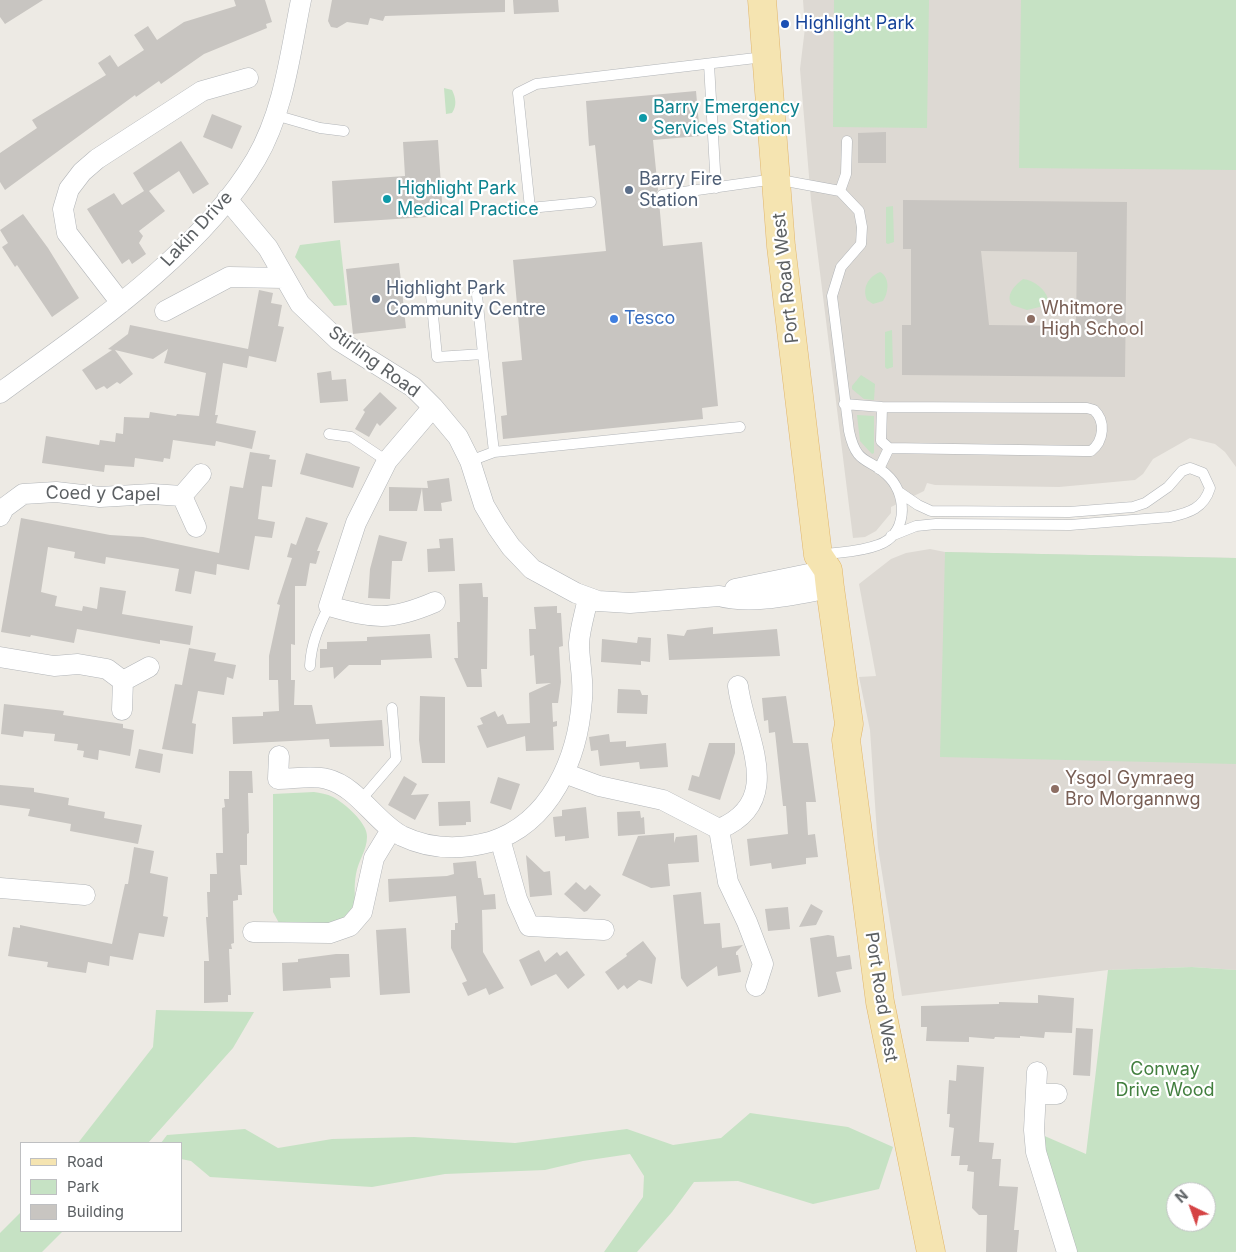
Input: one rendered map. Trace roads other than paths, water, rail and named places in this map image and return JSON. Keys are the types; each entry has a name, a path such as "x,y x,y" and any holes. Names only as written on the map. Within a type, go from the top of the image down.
{"main road":[{"name":"Port Road West","path":"762,0 781,246 836,726 846,740 880,1002 931,1252"}],"street":[{"name":"Lakin Drive","path":"0,393 121,303 184,248 227,199 256,159 275,115 282,96 301,0"},
{"path":"121,303 67,233 63,209 68,189 82,172 97,159 202,91 248,78"},
{"name":"Stirling Road","path":"227,199 268,248 300,304 338,340 413,387 433,407 458,438 470,461 484,505 511,547 532,569 588,598 630,603 720,596 733,599 779,596 820,575"},
{"path":"165,311 229,277 284,278"},
{"path":"433,407 387,462 356,523 329,606 364,616 391,617 435,602"},
{"path":"182,496 201,474"},
{"name":"Coed y Capel","path":"0,516 4,508 23,494 56,492 100,497 152,494 182,496 196,527"},
{"path":"279,756 278,779 327,779 344,787 391,830 415,842 442,848 480,844 500,839 534,818 553,795 564,773 578,736 583,697 579,642 588,598"},
{"path":"0,657 54,666 78,664 107,669 123,681"},
{"path":"123,681 149,667"},
{"path":"122,710 123,681"},
{"path":"719,829 734,822 747,809 757,787 757,760 740,705 738,686"},
{"path":"564,773 599,786 663,800 719,829"},
{"path":"719,829 728,882 747,922 763,964 756,986"},
{"path":"253,932 330,933 350,926 362,912 374,858 391,830"},
{"path":"500,839 518,899 529,926 604,930"},
{"path":"0,888 86,895"},
{"path":"1037,1072 1036,1152 1067,1252"},
{"path":"1036,1094 1057,1094"}],"lane":[{"path":"591,202 530,208 518,93 536,84 765,57"},
{"path":"710,64 716,188"},
{"path":"275,115 320,128 344,132"},
{"path":"840,191 846,174 847,141"},
{"path":"662,195 775,179 840,191 859,211 862,227 861,244 841,267 832,296 844,404 852,447 864,462 879,469 888,476 899,492 903,507 902,518 899,526 891,536 880,545 820,575"},
{"path":"430,284 437,357 483,354"},
{"path":"477,295 494,452"},
{"path":"844,404 882,407 1087,408 1094,410 1102,420 1101,439 1092,450 889,448 882,441 882,407"},
{"path":"470,461 494,452 740,426"},
{"path":"329,434 351,437 387,462"},
{"path":"879,469 889,448"},
{"path":"891,536 916,526 936,524 1070,525 1170,516 1184,513 1202,504 1210,488 1203,473 1190,468 1182,471 1168,487 1145,503 1133,507 1069,512 931,511 899,492"},
{"path":"310,666 310,649 329,606"},
{"path":"360,801 396,759 392,708"}],"place":[{"name":"Highlight Park","path":"785,24"},
{"name":"Barry Emergency Services Station","path":"643,118"},
{"name":"Barry Fire Station","path":"629,190"},
{"name":"Highlight Park Medical Practice","path":"387,199"},
{"name":"Highlight Park Community Centre","path":"376,299"},
{"name":"Tesco","path":"614,319"},
{"name":"Whitmore High School","path":"1031,319"},
{"name":"Ysgol Gymraeg Bro Morgannwg","path":"1055,789"}],"park label":[{"name":"Conway Drive Wood","path":"1165,1080"}]}
